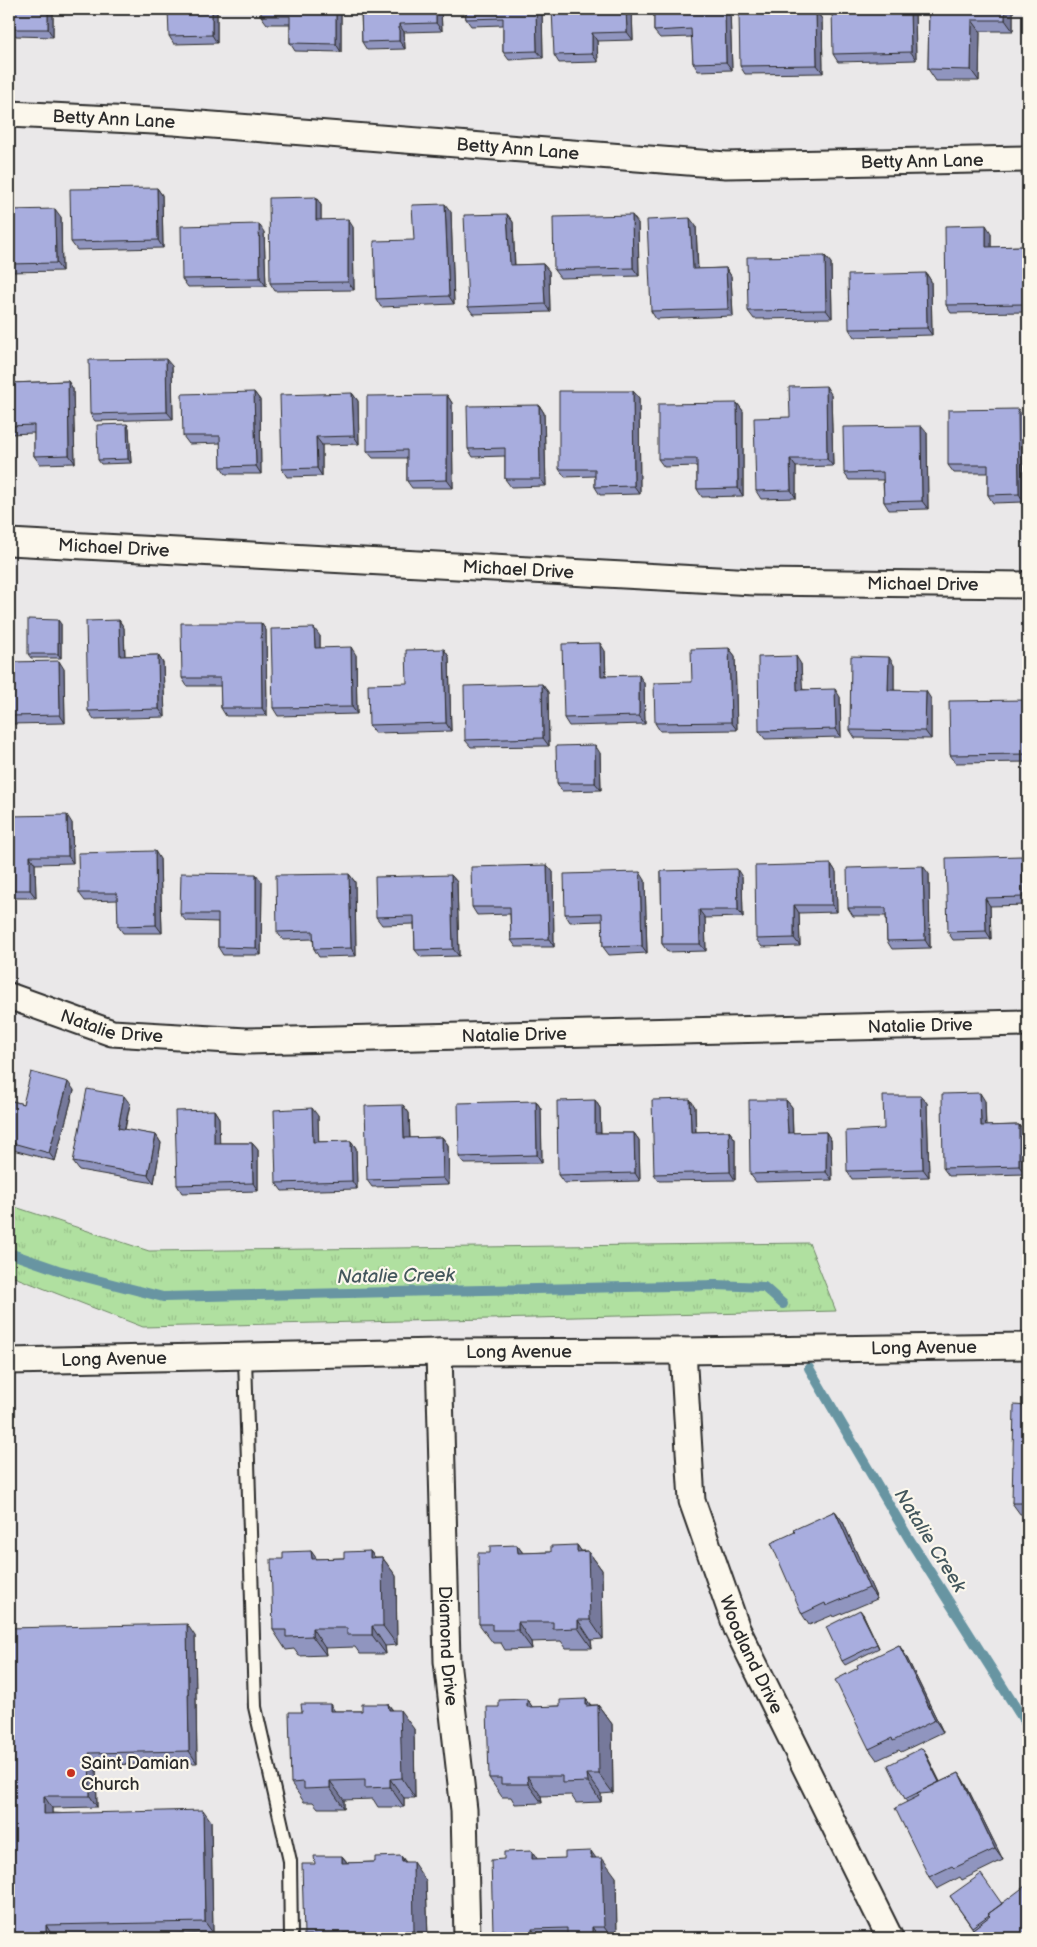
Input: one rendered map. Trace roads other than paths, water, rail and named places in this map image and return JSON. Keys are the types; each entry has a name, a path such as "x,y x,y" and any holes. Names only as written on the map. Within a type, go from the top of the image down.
{"street":[{"name":"Betty Ann Lane","path":"9,114 174,122 726,165 1028,159"},
{"name":"Michael Drive","path":"9,542 754,582 1028,585"},
{"name":"Natalie Drive","path":"9,996 112,1033 246,1041 1028,1023"},
{"name":"Long Avenue","path":"9,1361 439,1352 1028,1346"},
{"name":"Woodland Drive","path":"683,1351 692,1501 737,1628 890,1938"},
{"name":"Diamond Drive","path":"439,1352 447,1661 464,1810 467,1938"}],"lane":[{"path":"245,1357 255,1707 290,1861 291,1938"}],"waterway":[{"name":"Natalie Creek","path":"9,1253 58,1270 163,1297 716,1285 764,1287 783,1304"},
{"name":"Natalie Creek","path":"809,1368 908,1537 1028,1727"}],"place":[{"name":"Saint Damian Church","path":"71,1773"}]}
